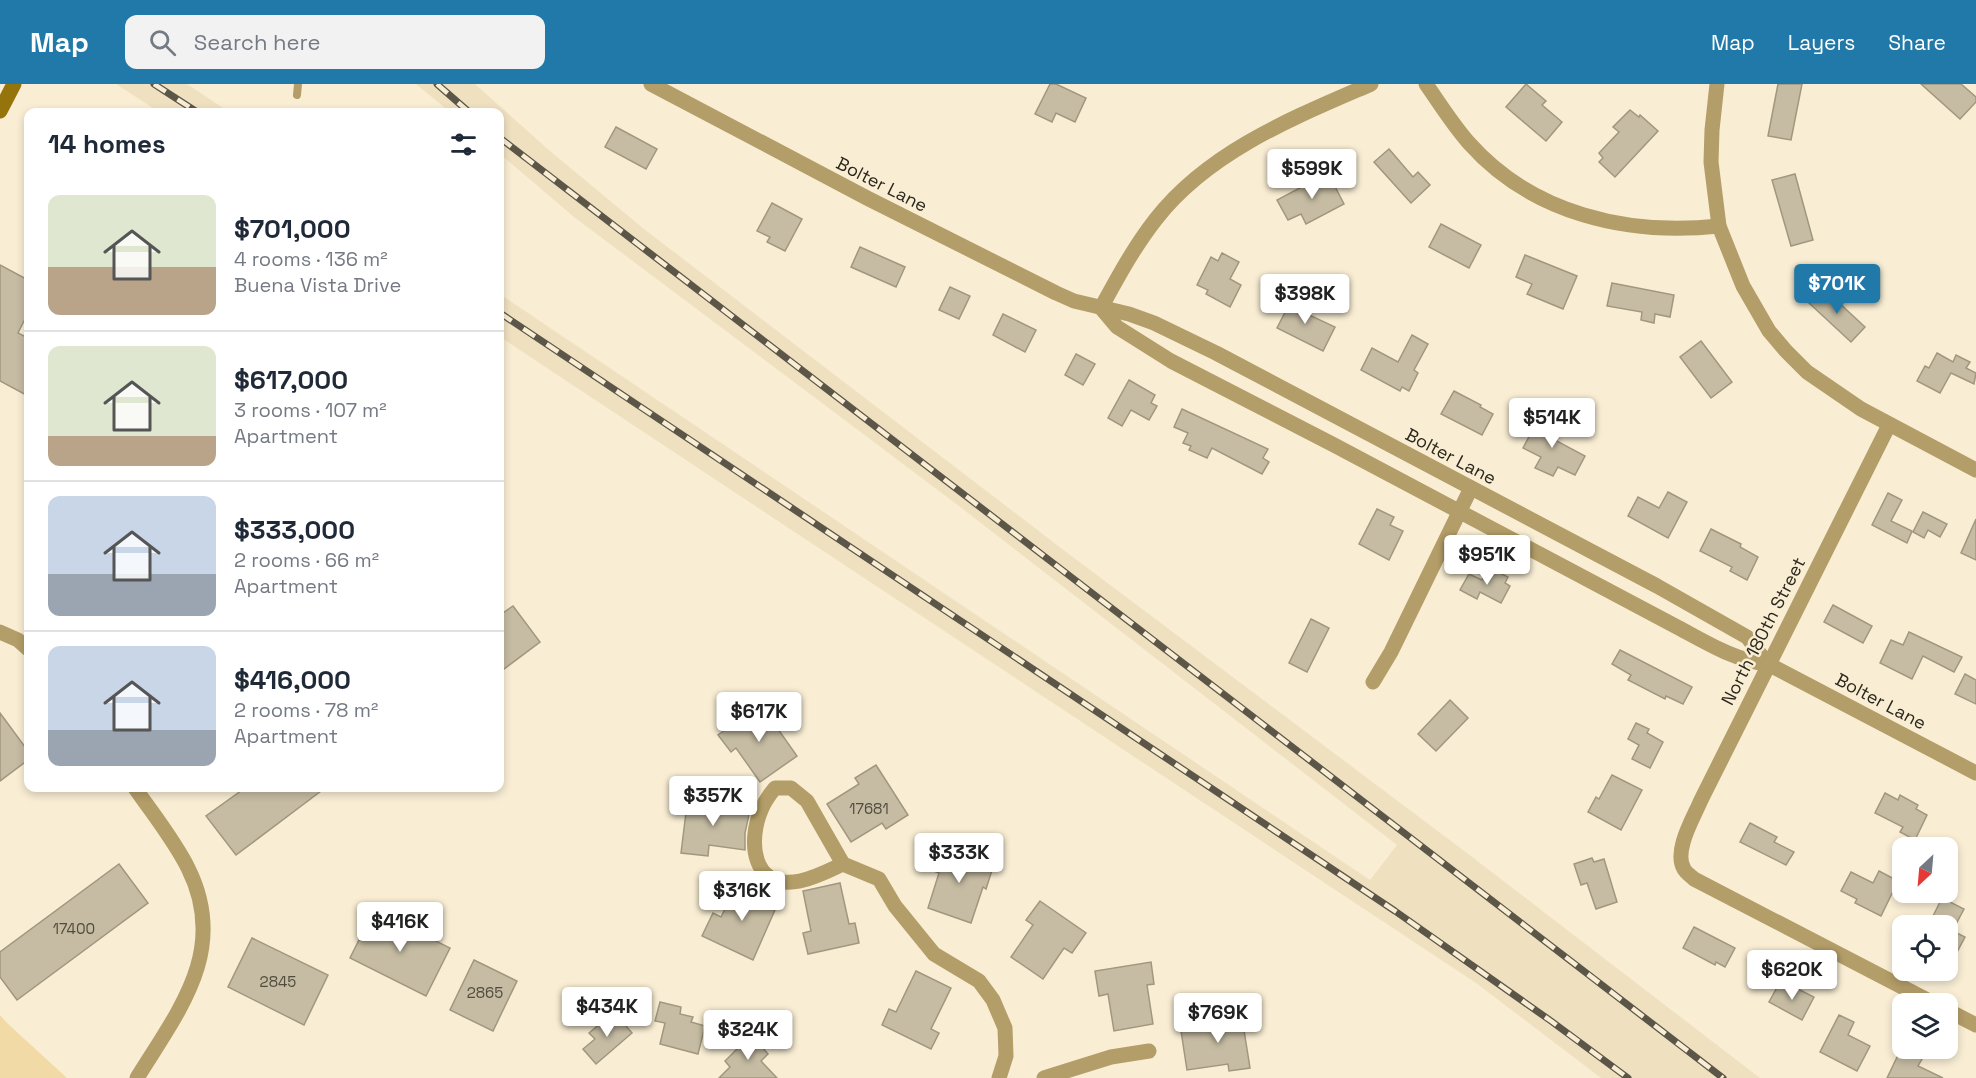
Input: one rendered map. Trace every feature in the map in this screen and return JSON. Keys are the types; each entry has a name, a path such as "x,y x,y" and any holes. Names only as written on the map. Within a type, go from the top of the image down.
{"main road":[{"path":"0,111 14,84"}],"street":[{"name":"Bolter Lane","path":"651,84 888,209 1056,293 1101,308 1129,314 1185,338 1657,586 1748,637 1768,664"},
{"path":"1101,308 1131,254 1157,217 1188,185 1215,163 1274,128 1371,84"},
{"path":"1426,84 1452,123 1486,160 1523,187 1558,206 1585,216 1625,225 1693,229 1719,226"},
{"path":"1717,84 1711,162 1719,226 1743,286 1769,331 1807,372 1888,425 1976,470"},
{"name":"Bolter Lane","path":"1101,308 1117,327 1171,361 1723,651 1751,662 1768,664 1976,773"},
{"name":"North 180th Street","path":"1888,425 1701,800 1683,842 1680,857 1684,869 1695,879 1914,993"},
{"path":"1373,682 1391,652 1471,488"},
{"path":"0,632 24,645"},
{"path":"843,864 799,881 778,881 764,873 755,856 755,831 762,807 775,788 791,788 807,801 843,864 879,879 895,906 934,954 980,981 993,1000 1005,1028 1006,1056 999,1078"},
{"path":"137,1078 189,992 198,970 204,945 204,919 199,893 188,867 138,792"},
{"path":"1958,1016 1976,1025"},
{"path":"1044,1078 1110,1057 1149,1051"}],"lane":[{"path":"297,95 298,84"}],"shaded area":[{"path":"116,84 187,84 223,108 153,108"},
{"path":"416,84 475,84 502,108 445,108"},
{"path":"504,110 644,229 1760,1078 1601,1078 1476,983 504,340 504,297 1370,880 1397,845 955,503 574,217 504,157"},
{"path":"0,1015 7,1023 67,1078 0,1078"}],"building":[{"path":"1050,84 1056,84 1086,98 1075,122 1056,113 1052,122 1035,114"},
{"path":"1526,84 1546,101 1542,105 1562,122 1546,141 1506,107"},
{"path":"1778,84 1802,84 1791,140 1768,136"},
{"path":"1921,84 1961,84 1976,97 1976,102 1960,119"},
{"path":"1630,110 1639,117 1640,115 1658,131 1615,177 1599,162 1603,158 1599,153 1619,132 1613,127"},
{"path":"616,127 657,149 646,169 605,147"},
{"path":"1389,149 1413,177 1418,172 1430,185 1411,203 1374,162"},
{"path":"1328,173 1344,204 1306,224 1301,214 1288,220 1277,200"},
{"path":"1795,174 1813,240 1791,246 1772,180"},
{"path":"772,203 802,219 785,251 767,242 770,237 757,231"},
{"path":"1441,224 1481,245 1469,268 1429,247"},
{"path":"860,247 905,267 896,287 851,267"},
{"path":"1222,253 1239,262 1230,279 1241,285 1230,307 1206,294 1208,290 1197,285 1211,257 1218,261"},
{"path":"1525,255 1577,276 1563,309 1527,294 1532,284 1516,277"},
{"path":"0,265 24,278 24,321 18,333 24,336 24,394 0,381"},
{"path":"1612,283 1674,295 1670,317 1655,314 1654,323 1641,320 1642,312 1607,306"},
{"path":"950,287 970,296 959,319 939,310"},
{"path":"1823,288 1865,327 1851,342 1809,303"},
{"path":"1294,295 1312,304 1307,314 1335,327 1323,351 1277,328"},
{"path":"1003,314 1036,330 1025,352 993,335"},
{"path":"1412,335 1428,344 1414,370 1418,373 1409,391 1402,387 1400,391 1361,370 1372,348 1398,362"},
{"path":"1701,341 1732,382 1711,398 1680,357"},
{"path":"1937,353 1953,362 1956,355 1970,362 1966,368 1976,373 1974,384 1951,373 1940,393 1917,381 1925,366 1929,368"},
{"path":"1076,354 1095,364 1083,385 1065,375"},
{"path":"1129,380 1155,395 1151,403 1157,406 1149,420 1131,410 1122,426 1108,418"},
{"path":"1454,391 1493,414 1482,435 1441,414"},
{"path":"1182,409 1268,449 1263,458 1269,462 1262,474 1212,448 1207,458 1189,450 1191,446 1183,443 1188,433 1174,427"},
{"path":"1541,414 1559,423 1551,438 1585,456 1575,475 1558,467 1553,476 1535,468 1541,457 1523,448"},
{"path":"1668,492 1687,502 1668,538 1628,516 1638,497 1659,508"},
{"path":"1888,493 1902,500 1891,521 1912,531 1907,543 1872,525"},
{"path":"1377,509 1394,517 1390,525 1403,531 1389,560 1359,544"},
{"path":"1923,512 1947,524 1940,537 1928,530 1924,538 1913,532"},
{"path":"1976,519 1976,560 1961,553"},
{"path":"1711,529 1741,544 1740,547 1758,557 1747,580 1730,571 1732,567 1700,551"},
{"path":"1488,567 1508,577 1505,583 1510,586 1501,603 1480,592 1477,599 1460,590 1469,574 1482,580"},
{"path":"1833,605 1872,626 1863,643 1824,622"},
{"path":"513,606 540,642 504,669 504,612"},
{"path":"1311,619 1329,628 1307,672 1289,663"},
{"path":"1909,632 1962,657 1954,672 1923,656 1912,679 1880,663 1891,640 1903,645"},
{"path":"1620,650 1692,687 1683,704 1666,696 1665,699 1628,680 1631,675 1612,664"},
{"path":"1965,674 1976,680 1976,704 1955,694"},
{"path":"1450,700 1468,718 1436,751 1418,734"},
{"path":"761,705 797,756 760,782 736,748 731,752 718,735"},
{"path":"0,713 24,746 24,763 0,781"},
{"path":"1636,723 1649,729 1647,733 1663,742 1650,768 1632,759 1639,745 1628,739"},
{"path":"876,765 908,815 886,829 882,823 851,842 827,804 859,784 855,778"},
{"path":"1612,775 1642,790 1621,830 1588,812 1596,797 1599,799"},
{"path":"239,792 320,792 236,855 206,816"},
{"path":"1885,793 1898,800 1900,795 1918,805 1916,809 1927,815 1916,837 1909,837 1900,832 1903,827 1875,813"},
{"path":"688,796 709,799 708,805 750,810 745,833 745,850 709,845 708,856 681,853"},
{"path":"1750,823 1777,837 1774,842 1794,852 1786,865 1740,842"},
{"path":"939,846 994,864 986,889 983,887 971,923 928,908 939,873 931,870"},
{"path":"1592,858 1594,862 1604,859 1617,902 1596,909 1587,883 1581,885 1574,864"},
{"path":"119,864 148,903 17,1000 0,977 0,952"},
{"path":"1879,871 1892,878 1892,893 1881,916 1855,903 1857,899 1841,891 1851,872 1873,883"},
{"path":"840,883 849,924 855,923 859,943 808,954 803,933 811,931 803,891"},
{"path":"737,884 778,903 753,960 702,936 713,913 721,917"},
{"path":"1040,901 1086,933 1072,953 1064,948 1043,979 1011,957 1033,925 1026,920"},
{"path":"1940,903 1952,903 1964,909 1958,920 1958,915 1934,915"},
{"path":"374,910 450,948 426,996 350,958"},
{"path":"1694,927 1735,948 1725,967 1716,962 1715,965 1683,948"},
{"path":"1958,934 1965,937 1958,950"},
{"path":"252,938 328,975 304,1025 228,987"},
{"path":"474,960 517,981 493,1031 450,1010"},
{"path":"1151,962 1154,984 1147,985 1153,1024 1114,1031 1108,994 1099,996 1095,971"},
{"path":"916,971 951,988 931,1029 939,1033 931,1049 882,1025 889,1009 896,1012"},
{"path":"1779,984 1796,993 1798,989 1814,997 1802,1020 1769,1002"},
{"path":"660,1002 681,1007 680,1014 693,1017 691,1022 705,1026 698,1054 660,1044 665,1023 655,1021"},
{"path":"1241,1011 1250,1068 1229,1071 1228,1064 1187,1070 1181,1031 1218,1026 1216,1015"},
{"path":"614,1012 632,1033 596,1064 583,1049 595,1039 589,1033"},
{"path":"1839,1015 1854,1022 1848,1035 1870,1046 1857,1071 1820,1052"},
{"path":"748,1031 768,1054 761,1061 777,1078 719,1078 730,1067 725,1061 739,1047 735,1043"},
{"path":"1896,1059 1922,1059 1918,1066 1943,1078 1887,1078"}],"railway":[{"path":"154,84 191,108"},
{"path":"437,84 464,108"},
{"path":"504,141 1723,1078"},
{"path":"504,316 1395,911 1628,1078"}]}
